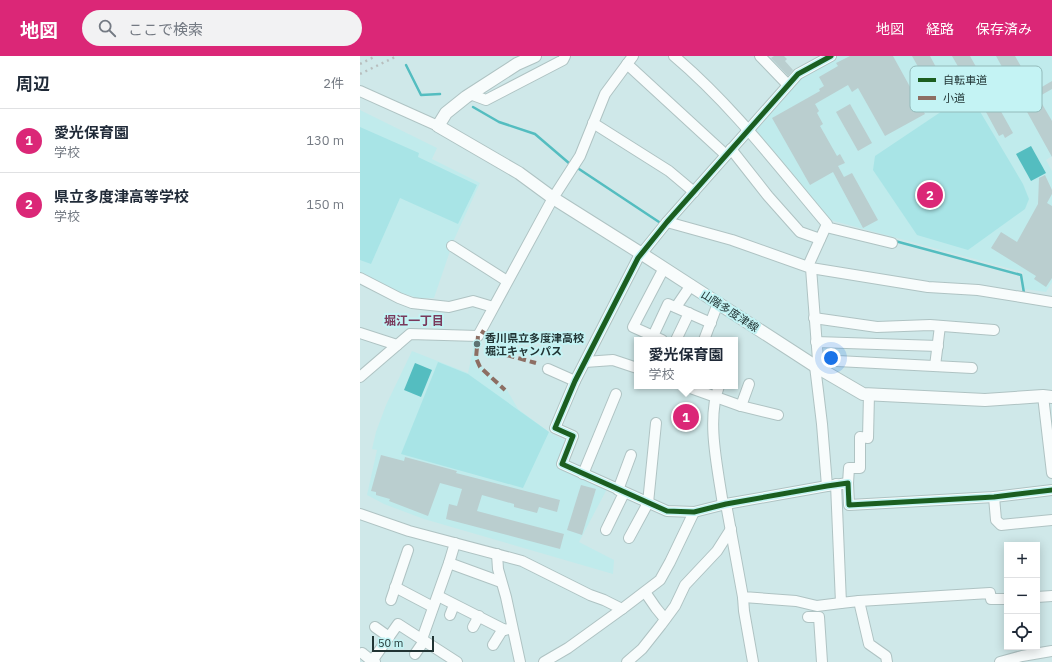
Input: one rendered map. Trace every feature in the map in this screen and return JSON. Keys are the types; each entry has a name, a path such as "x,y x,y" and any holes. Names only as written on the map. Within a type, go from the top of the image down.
{"main road":[{"path":"438,126 446,113 470,94 517,64 535,56"},
{"name":"山階多度津線","path":"438,126 518,173 553,198 718,303 817,363 853,389 863,394 985,400 1048,396"}],"street":[{"path":"470,94 486,100 563,60 565,56"},
{"path":"674,56 700,78 749,130 827,224 809,267 822,424 832,485 841,603"},
{"path":"760,56 788,85"},
{"path":"831,56 798,74 667,222 638,258 575,381 555,428 573,436 562,464 667,511 694,512 724,504 848,483"},
{"path":"360,377 410,334 478,336 553,198 580,156 605,94 630,60 729,152 800,232 820,239"},
{"path":"360,91 438,126"},
{"path":"593,123 669,171 694,192"},
{"path":"667,222 732,240 809,267 928,287 978,290 1052,302"},
{"path":"826,227 892,243"},
{"path":"452,246 507,281"},
{"path":"654,337 633,327 664,268"},
{"path":"360,278 412,303 449,307 473,301 493,307"},
{"path":"676,307 691,285"},
{"path":"705,337 718,303"},
{"path":"656,337 668,304 710,323"},
{"path":"677,337 689,313"},
{"path":"814,318 877,327 940,326 994,330"},
{"path":"935,366 940,326"},
{"path":"360,333 397,345"},
{"path":"816,342 938,346"},
{"path":"585,362 613,360 634,367"},
{"path":"817,363 972,368"},
{"path":"548,369 575,381"},
{"path":"741,406 750,384"},
{"path":"695,389 741,406 778,415"},
{"path":"718,389 715,397 713,433 724,504 731,528 753,662"},
{"path":"583,474 616,394"},
{"path":"869,394 868,438 860,437 860,468 849,468 849,505 994,497 1052,490"},
{"path":"1048,396 1052,473"},
{"path":"629,538 648,503 656,423"},
{"path":"606,530 621,491 631,455"},
{"path":"994,497 996,520 1001,525 1052,520"},
{"path":"544,662 568,648 622,610 660,580 694,512"},
{"path":"360,514 409,531 522,561 622,610"},
{"path":"627,662 642,649 675,606 685,585 717,552 731,528"},
{"path":"415,654 423,640 455,543"},
{"path":"391,600 408,550"},
{"path":"497,554 498,569 508,628 520,662"},
{"path":"449,563 501,582"},
{"path":"395,587 434,607"},
{"path":"645,592 665,619"},
{"path":"743,597 796,601 817,606 859,601 990,592 991,600 1004,599"},
{"path":"438,596 454,605 508,628"},
{"path":"1040,597 1052,596"},
{"path":"859,601 869,644 886,656 887,662"},
{"path":"450,615 454,605"},
{"path":"473,627 479,616"},
{"path":"808,616 820,617 822,662"},
{"path":"362,653 374,661 398,624 452,661"},
{"path":"375,627 389,637"},
{"path":"493,645 508,628"},
{"path":"1000,662 1022,656 1052,651"}],"shaded area":[{"path":"837,56 1052,56 1052,156 1046,160 1052,171 1052,282 1046,292 1024,289 1023,272 830,220 753,131 801,77"},
{"name":"香川県立多度津高校 堀江キャンパス","path":"360,110 437,148 432,159 480,183 452,244 511,282 481,339 478,352 479,362 485,370 507,390 518,409 549,432 568,442 558,466 607,489 579,542 614,560 613,574 424,519 384,504 367,495 377,450 372,449 376,432 386,405 412,351 468,373 476,337 505,282 451,248 434,298 418,298 398,292 381,285 360,273"},
{"path":"941,112 980,112 1023,184 1029,199 1025,209 968,250 917,235 873,170 875,156"},
{"path":"360,127 419,153 418,157 477,185 458,224 400,198 371,264 360,260"},
{"path":"1031,146 1046,173 1031,181 1016,154"},
{"path":"438,362 468,374 549,432 523,488 401,454"},
{"path":"415,363 432,370 421,397 404,390"}],"building":[{"path":"774,56 784,56 787,59 785,61 793,70 788,76 771,58"},
{"path":"850,56 893,56 910,87 910,112 924,112 925,114 885,136 858,88 852,92 848,85 815,104 819,111 817,113 823,124 820,126 837,156 840,154 845,163 838,166 844,177 852,173 878,220 863,228 833,172 810,185 772,118 820,91 819,89 824,86 819,77 838,66 836,63"},
{"path":"912,56 930,56 935,66 918,66"},
{"path":"952,56 970,56 976,66 958,66"},
{"path":"996,56 1015,56 1021,66 1002,66"},
{"path":"1052,81 1052,89 1042,95 1042,87"},
{"path":"850,104 872,143 858,151 836,112"},
{"path":"1042,104 1052,121 1052,157 1027,112 1042,112"},
{"path":"986,112 1001,112 1013,133 1005,138 1003,134 999,136"},
{"path":"1045,175 1052,190 1052,194 1047,203 1052,206 1052,278 1046,287 1034,279 1036,276 991,248 1001,232 1017,242 1038,204 1039,178"},
{"path":"381,455 404,461 405,457 457,471 456,473 560,500 557,512 539,507 537,513 514,507 514,504 482,495 477,511 564,534 560,549 446,519 449,504 457,506 462,489 440,483 428,516 389,501 390,499 376,495 376,492 371,491"},
{"path":"581,485 596,489 582,535 567,530"}],"waterway":[{"path":"406,65 421,95 440,94"},
{"path":"473,107 499,122 535,134 570,164"},
{"path":"576,167 662,224"},
{"path":"895,241 1021,275 1024,293"}],"railway":[{"path":"360,64 376,56"},
{"path":"360,74 397,56"}],"marked path":[{"path":"481,331 489,336 503,354 536,363"},
{"path":"478,336 476,358 480,367 505,390"}],"cycle path":[{"path":"831,56 798,74 667,222 638,258 575,381 555,428 573,436 562,464 667,511 694,512 726,504 848,483 849,505 994,497 1052,490"}],"place":[{"name":"県立多度津高等学校","path":"930,195"},
{"name":"香川県立多度津高校 堀江キャンパス","path":"477,344"},
{"name":"愛光保育園","path":"686,417"}],"district":[{"name":"堀江一丁目","path":"414,320"}]}
